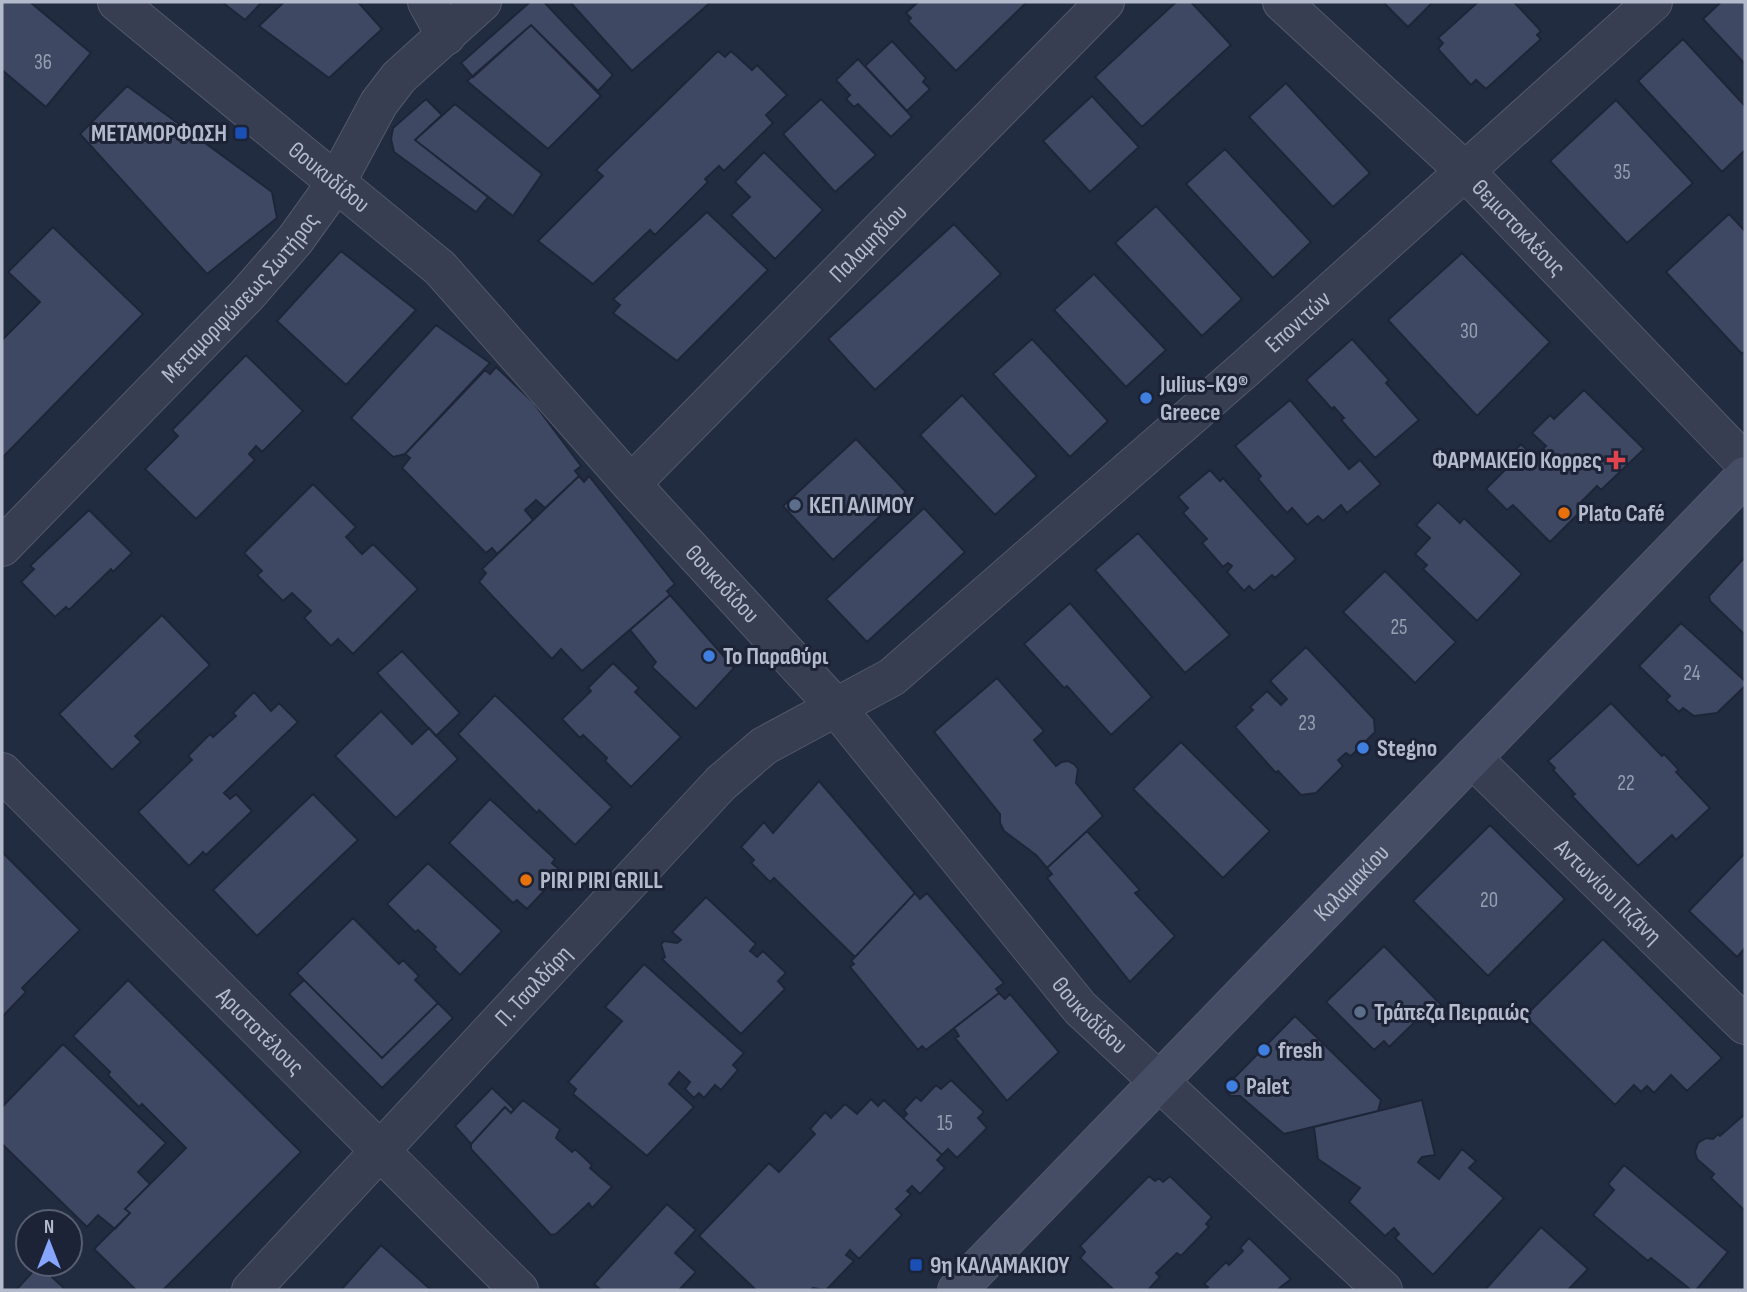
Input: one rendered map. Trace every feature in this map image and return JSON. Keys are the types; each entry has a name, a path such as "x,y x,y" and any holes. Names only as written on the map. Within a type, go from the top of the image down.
{"main road":[{"name":"Καλαμακίου","path":"957,1290 1745,476"}],"street":[{"name":"Θουκυδίδου","path":"117,2 440,268 631,484 835,706 1080,1008 1383,1290"},
{"path":"427,2 446,36"},
{"name":"Μεταμορφώσεως Σωτήρος","path":"2,547 247,295 295,240 337,183 379,103 399,78 482,2"},
{"name":"Παλαμηδίου","path":"631,484 1105,2"},
{"name":"Θεμιστοκλέους","path":"1282,2 1465,171 1745,463"},
{"name":"Επονιτών","path":"835,706 892,677 1246,368 1653,2"},
{"name":"Π. Τσαλδάρη","path":"251,1290 721,783 764,746 835,706"},
{"name":"Αντωνίου Πιζάνη","path":"1472,758 1745,1025"},
{"name":"Αριστοτέλους","path":"2,772 519,1290"}],"building":[{"path":"2,2 30,2 91,53 46,107 2,70"},
{"path":"222,2 262,2 245,20"},
{"path":"284,2 358,2 382,29 329,78 259,26"},
{"path":"530,2 544,2 613,75 598,91 531,25 473,77 461,63"},
{"path":"570,2 711,2 632,71"},
{"path":"918,2 1027,2 956,71 908,21 911,18 906,13"},
{"path":"1176,2 1191,2 1231,45 1142,127 1095,77"},
{"path":"1383,2 1433,2 1408,27"},
{"path":"1478,2 1514,2 1541,31 1537,35 1541,39 1486,89 1476,80 1471,85 1438,49 1443,43 1438,38"},
{"path":"1721,2 1745,2 1745,64 1703,19"},
{"path":"531,25 601,96 548,149 467,81"},
{"path":"1683,39 1745,106 1745,150 1722,172 1638,81"},
{"path":"892,41 926,78 923,82 930,89 907,111 865,66"},
{"path":"718,51 725,57 731,51 752,70 757,65 787,95 766,115 773,123 724,171 719,166 705,179 708,182 655,235 650,230 593,284 538,241 603,176 596,170"},
{"path":"858,59 912,117 891,137 858,104 854,107 846,99 850,95 836,80"},
{"path":"1286,83 1370,173 1333,207 1249,117"},
{"path":"127,86 272,192 277,218 207,274 80,134"},
{"path":"1092,96 1139,147 1090,192 1043,141"},
{"path":"426,99 442,115 415,140 488,197 476,212 394,152 391,139 393,128"},
{"path":"821,99 876,155 835,192 783,134"},
{"path":"1616,100 1693,183 1627,243 1550,161"},
{"path":"455,104 542,174 513,216 415,140"},
{"path":"1225,149 1311,242 1273,278 1186,184"},
{"path":"764,152 823,210 775,259 731,215 750,197 735,182"},
{"path":"1156,206 1242,299 1202,336 1115,243"},
{"path":"707,212 768,270 677,361 613,313 620,305 613,299"},
{"path":"1729,214 1745,231 1745,351 1742,354 1666,272"},
{"path":"954,224 1001,274 875,390 828,339"},
{"path":"53,227 143,314 2,458 2,337 3,339 40,302 8,272"},
{"path":"341,251 416,310 346,385 277,321"},
{"path":"1462,253 1550,342 1477,416 1388,320"},
{"path":"1094,274 1166,350 1126,387 1054,310"},
{"path":"436,325 490,363 405,454 393,457 351,418"},
{"path":"1032,339 1108,421 1070,457 993,374"},
{"path":"1352,339 1389,380 1386,383 1419,420 1375,458 1341,420 1344,418 1334,407 1332,409 1306,380"},
{"path":"246,355 303,411 262,452 256,446 249,454 255,460 196,519 145,469 178,436 172,430"},
{"path":"496,367 533,402 581,466 575,471 579,476 545,508 536,500 525,510 533,520 497,554 492,548 486,553 402,468 410,458 405,454 485,370 490,374"},
{"path":"1584,390 1644,449 1601,490 1597,486 1581,502 1585,507 1550,542 1513,505 1507,510 1486,489 1508,467 1503,462 1521,444 1534,457 1546,446 1532,433 1550,415 1554,419"},
{"path":"962,395 1037,476 995,515 920,435"},
{"path":"1290,400 1349,469 1360,460 1381,484 1347,513 1341,505 1323,521 1318,516 1307,525 1292,508 1287,513 1258,479 1261,476 1235,446"},
{"path":"856,439 906,492 833,560 783,506"},
{"path":"1210,470 1220,481 1223,478 1296,559 1275,578 1272,575 1254,591 1249,586 1244,591 1227,572 1232,566 1228,563 1223,567 1202,543 1207,539 1183,513 1188,508 1178,497"},
{"path":"579,476 584,482 589,476 675,584 667,591 670,595 582,671 561,649 552,659 479,582 486,573 482,569"},
{"path":"313,484 356,527 346,537 362,554 373,544 418,589 353,654 338,639 331,646 304,618 311,611 292,593 283,601 257,575 262,571 244,553"},
{"path":"1438,502 1460,523 1464,518 1522,574 1477,621 1423,569 1427,565 1415,554 1430,538 1416,525"},
{"path":"924,508 965,552 867,642 826,599"},
{"path":"89,510 132,553 113,572 111,569 69,610 66,607 55,617 21,582 34,569 30,566"},
{"path":"1138,533 1230,635 1185,673 1095,570"},
{"path":"1745,557 1745,635 1710,601 1709,596"},
{"path":"1385,571 1456,642 1415,683 1343,612"},
{"path":"670,595 734,668 696,709 652,667 656,662 630,630"},
{"path":"1070,603 1152,697 1111,735 1024,644"},
{"path":"162,615 210,665 135,736 141,742 112,770 59,714"},
{"path":"1681,623 1745,681 1745,686 1717,713 1694,716 1683,708 1679,712 1666,700 1670,696 1639,666"},
{"path":"1306,647 1374,719 1375,732 1351,756 1346,753 1338,760 1343,766 1316,793 1301,795 1278,771 1276,773 1235,727 1253,710 1250,707 1267,691 1281,705 1287,699 1270,681"},
{"path":"402,651 460,713 436,736 377,673"},
{"path":"613,663 639,688 635,692 681,737 631,787 605,761 607,758 583,735 580,738 562,719 591,691 588,688"},
{"path":"997,678 1044,731 1034,740 1056,766 1068,761 1078,769 1076,783 1103,816 1047,868 1036,855 1004,831 1000,814 934,732"},
{"path":"254,692 271,711 279,703 298,722 224,793 230,799 236,794 252,811 206,855 203,852 189,866 138,812 192,760 188,756 210,734 213,737 236,716 233,713"},
{"path":"495,695 612,807 575,845 539,810 537,813 458,734"},
{"path":"1611,703 1662,756 1664,754 1679,770 1676,772 1710,808 1676,840 1672,835 1638,866 1572,796 1575,794 1548,761"},
{"path":"381,711 412,744 429,728 458,759 396,818 335,756"},
{"path":"1181,742 1270,831 1223,878 1133,789"},
{"path":"819,781 915,893 855,957 774,878 770,882 751,863 754,860 741,847 764,822 773,833"},
{"path":"313,794 358,840 257,936 213,890"},
{"path":"490,799 555,859 552,863 562,872 527,909 517,900 513,903 449,843"},
{"path":"1490,825 1565,899 1488,976 1413,901"},
{"path":"1087,831 1140,890 1135,893 1175,936 1130,982 1047,878 1052,874 1047,868"},
{"path":"2,852 80,930 22,988 26,992 2,1017"},
{"path":"1745,853 1745,948 1737,957 1689,911"},
{"path":"428,863 502,931 460,975 434,949 436,947 418,930 415,932 387,904"},
{"path":"915,893 920,899 927,893 1004,983 996,989 999,993 926,1050 922,1046 918,1050 850,967 854,964 851,961"},
{"path":"706,897 756,944 750,951 757,957 763,951 786,973 778,981 785,989 741,1034 662,959 665,957 661,944 664,941 677,943 681,940 672,932"},
{"path":"353,918 399,964 403,960 419,976 415,980 438,1003 382,1058 297,973"},
{"path":"1603,939 1722,1058 1687,1091 1671,1075 1654,1093 1647,1086 1641,1092 1634,1085 1615,1105 1525,1016"},
{"path":"1384,946 1449,1013 1434,1027 1422,1015 1389,1047 1384,1041 1374,1050 1326,1002"},
{"path":"644,964 744,1053 733,1065 738,1070 721,1090 715,1085 704,1098 699,1093 694,1098 685,1089 690,1082 679,1072 669,1084 694,1107 647,1156 573,1094 576,1089 568,1082 622,1021 605,1007"},
{"path":"128,980 301,1152 163,1290 136,1290 94,1249 130,1213 125,1209 186,1148 142,1104 139,1107 108,1075 110,1072 73,1036"},
{"path":"304,980 382,1058 438,1003 453,1018 382,1088 289,994"},
{"path":"999,993 1005,999 1010,994 1059,1052 1007,1101 955,1038 959,1036 954,1028"},
{"path":"1295,1016 1381,1100 1378,1111 1284,1134 1240,1096 1227,1093 1228,1079 1235,1077"},
{"path":"63,1044 166,1143 138,1172 150,1184 125,1209 130,1213 115,1229 98,1215 87,1227 84,1224 84,1208 68,1208 2,1144 2,1107"},
{"path":"951,1080 984,1112 978,1118 987,1128 957,1158 948,1149 942,1155 903,1118 907,1114 904,1110 916,1097 921,1101 936,1085 941,1089"},
{"path":"492,1088 514,1109 511,1113 505,1107 471,1144 455,1126"},
{"path":"871,1099 878,1106 884,1100 942,1155 937,1160 945,1168 920,1194 912,1186 907,1191 911,1194 896,1209 902,1215 859,1259 850,1250 846,1255 854,1261 826,1290 756,1290 699,1236 769,1163 779,1172 815,1134 810,1129 825,1112 831,1118 845,1104 857,1114"},
{"path":"523,1100 560,1129 556,1138 572,1152 575,1149 592,1165 590,1168 612,1187 592,1208 589,1203 556,1234 551,1235 471,1149 471,1144 505,1107 511,1113"},
{"path":"1422,1100 1435,1155 1422,1157 1418,1162 1439,1179 1462,1149 1476,1161 1469,1168 1504,1198 1433,1275 1395,1238 1399,1234 1394,1228 1385,1236 1349,1202 1360,1188 1318,1159 1314,1127"},
{"path":"1745,1114 1745,1211 1711,1178 1714,1174 1697,1159 1695,1152 1698,1143 1706,1138 1713,1139 1718,1134 1720,1136"},
{"path":"1624,1165 1728,1252 1696,1290 1691,1290 1651,1258 1648,1261 1593,1215 1614,1190 1608,1184"},
{"path":"1149,1176 1155,1181 1159,1178 1163,1182 1170,1176 1212,1217 1206,1224 1209,1227 1181,1256 1177,1253 1156,1273 1160,1277 1148,1290 1114,1290 1080,1258 1085,1252 1080,1246"},
{"path":"667,1204 696,1230 675,1253 696,1272 679,1290 601,1290 594,1284"},
{"path":"1541,1227 1588,1269 1568,1290 1485,1290"},
{"path":"1249,1238 1291,1279 1277,1290 1204,1290 1208,1287 1204,1284 1226,1262 1229,1265 1243,1251 1240,1248"},
{"path":"381,1245 431,1290 341,1290"},
{"path":"27,1278 53,1278 66,1290 16,1290"}],"place":[{"name":"ΜΕΤΑΜΟΡΦΩΣΗ","path":"241,133"},
{"name":"Julius-K9® Greece","path":"1146,398"},
{"name":"ΦΑΡΜΑΚΕΙΟ Κορρες","path":"1616,460"},
{"name":"ΚΕΠ ΑΛΙΜΟΥ","path":"795,505"},
{"name":"Plato Café","path":"1564,513"},
{"name":"Το Παραθύρι","path":"709,656"},
{"name":"Stegno","path":"1363,748"},
{"name":"PIRI PIRI GRILL","path":"526,880"},
{"name":"Τράπεζα Πειραιώς","path":"1360,1012"},
{"name":"fresh","path":"1264,1050"},
{"name":"Palet","path":"1232,1086"},
{"name":"9η ΚΑΛΑΜΑΚΙΟΥ","path":"916,1265"}]}
